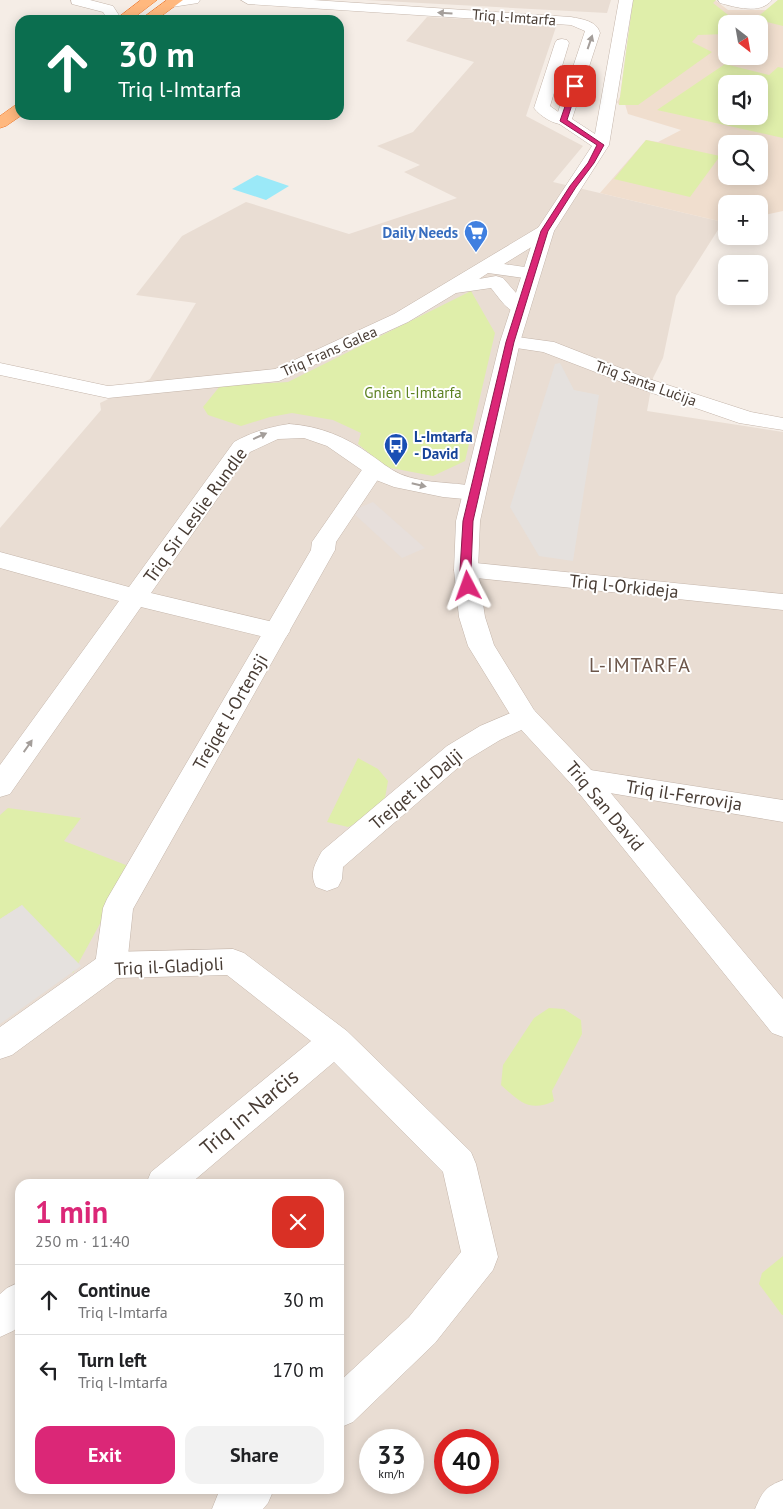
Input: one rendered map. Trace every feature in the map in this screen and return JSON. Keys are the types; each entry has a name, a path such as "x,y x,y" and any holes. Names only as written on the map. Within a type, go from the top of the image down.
{"highway":[{"path":"129,15 150,0"},
{"path":"154,15 174,1"},
{"path":"0,105 15,102"},
{"path":"0,123 15,104"}],"street":[{"path":"68,0 108,9 112,15"},
{"path":"77,1 103,0"},
{"path":"174,1 193,0"},
{"name":"Triq l-Imtarfa","path":"248,0 580,23 592,29 593,33 563,121"},
{"path":"475,493 510,342 545,231 573,186 591,163 600,145 626,0"},
{"path":"725,0 743,4 766,0"},
{"name":"Triq l-Imtarfa","path":"562,43 542,108 600,145"},
{"name":"Triq Frans Galea","path":"0,369 108,392 279,375 401,318 545,231"},
{"path":"484,267 532,273"},
{"path":"446,290 496,282 520,309"},
{"name":"Triq Santa Luċija","path":"510,342 547,346 666,391 746,418 783,424"},
{"name":"Triq Sir Leslie Rundle","path":"0,786 242,446 253,439 285,429 303,430 334,441 365,460 374,469 394,479 439,490 475,493"},
{"name":"Trejqet l-Ortensji","path":"111,965 118,908 323,550 324,542 374,469"},
{"name":"Triq San David","path":"475,493 468,521 466,570 472,617 482,646 525,717 584,780 783,1023"},
{"path":"0,560 134,597 277,631"},
{"name":"Triq l-Orkideja","path":"466,570 783,602"},
{"name":"Trejqet id-Dalji","path":"327,879 327,870 332,859 457,753 490,733 525,717"},
{"name":"Triq il-Ferrovija","path":"584,780 783,811"},
{"name":"Triq il-Gladjoli","path":"0,1045 111,965 233,962 335,1041 458,1164 480,1257 422,1330 344,1403"},
{"name":"Triq in-Narċis","path":"168,1179 335,1041"},
{"path":"0,1318 15,1306"},
{"path":"233,1509 249,1494"},
{"path":"776,1509 783,1500"}],"shaded area":[{"path":"365,0 611,0 607,13"},
{"path":"633,0 715,0 728,10 766,10 778,0 783,0 783,211 768,214 768,195 718,195 718,221 600,193 646,140 658,142 681,130 628,114 625,104 619,105 617,102 620,97"},
{"path":"427,17 557,24 526,116 583,146 553,182 718,221 718,230 676,296 663,358 653,378 647,411 783,432 783,1509 0,1509 0,528 101,410 100,403 150,379 196,303 136,295 182,236 246,202 349,234 457,198 404,172 420,165 377,146 413,132 474,62 406,41"},
{"path":"560,363 574,390 599,395 573,561 539,556 510,507 555,364"},
{"path":"373,502 425,548 402,558 351,511"},
{"path":"22,905 81,966 0,1024 0,919"}],"green space":[{"path":"633,0 716,0 713,3 728,15 718,15 718,34 698,35 692,42 712,52 638,105 619,105"},
{"path":"778,0 783,0 783,26 768,22 768,15 760,15"},
{"path":"724,65 769,75 778,67 783,68 783,138 724,125 768,125 768,75 718,75 718,124 657,110"},
{"path":"646,140 718,156 718,159 690,197 614,179"},
{"name":"Gnien l-Imtarfa","path":"471,291 495,333 465,461 433,476 386,467 358,444 361,433 333,420 292,413 270,417 241,426 208,415 203,407 220,386 288,382"},
{"path":"358,758 378,769 388,781 385,798 365,820 348,827 327,822"},
{"path":"8,808 81,818 64,841 131,867 73,973 22,905 0,919 0,815"},
{"path":"549,1008 564,1009 581,1020 582,1034 552,1091 554,1101 538,1106 525,1104 501,1085 503,1065 534,1018"},
{"path":"783,1256 782,1315 759,1284 762,1273"}],"water":[{"path":"257,175 289,186 266,200 232,189"}],"place":[{"name":"Daily Needs","path":"476,253"},
{"name":"L-Imtarfa - David","path":"396,466"}],"district":[{"name":"L-IMTARFA","path":"640,665"}],"route":[{"path":"468,586 466,570 468,521 510,342 545,231 573,186 591,163 600,145 563,121 575,86"}]}
